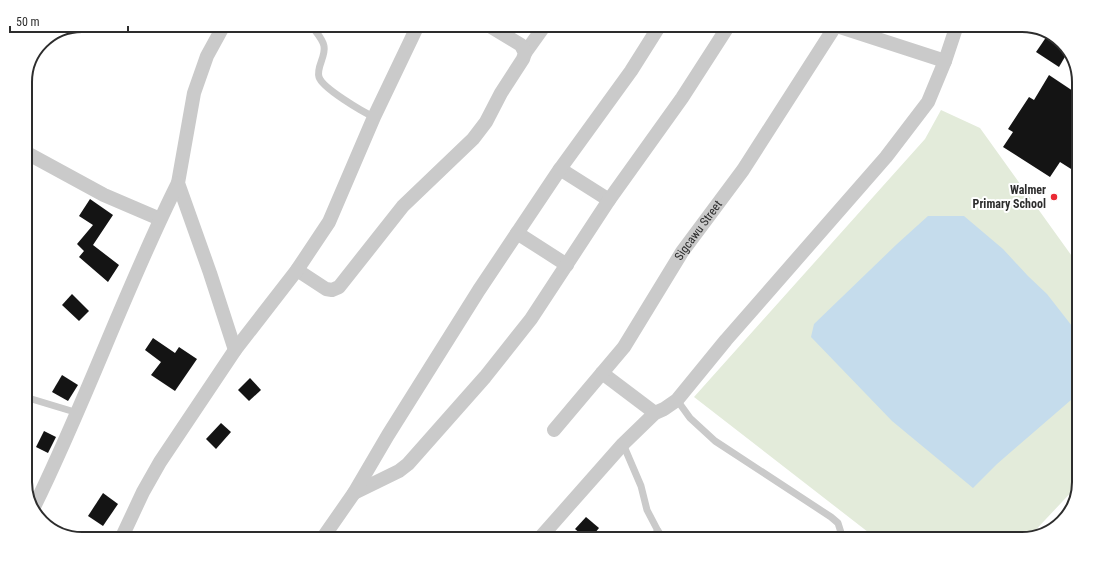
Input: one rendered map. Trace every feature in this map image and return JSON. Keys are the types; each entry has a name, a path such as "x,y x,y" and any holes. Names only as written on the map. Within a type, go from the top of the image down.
{"street":[{"path":"36,502 78,413 160,219 178,183 194,92 207,56 220,32"},
{"path":"124,532 142,492 160,462 235,350 297,270 329,222 374,117 415,32"},
{"path":"500,32 521,45 525,53"},
{"path":"297,270 326,289 332,290 338,287 403,206 473,139 486,122 501,93 523,59 525,53 541,32"},
{"path":"327,532 354,493 419,384 517,233 655,32"},
{"path":"354,493 399,471 408,464 485,377 531,319 609,200 682,98 724,32"},
{"name":"Sigcawu Street","path":"554,430 624,347 682,252 743,170 831,32"},
{"path":"856,32 945,61"},
{"path":"545,532 623,444 655,413 677,400 726,340 886,157 928,102 945,61 955,32"},
{"path":"32,156 104,195 160,219"},
{"path":"560,169 609,200"},
{"path":"178,183 210,272 235,350"},
{"path":"517,233 567,265"},
{"path":"602,374 655,413"}],"lane":[{"path":"316,32 324,45 319,72 321,81 341,97 374,117"},
{"path":"32,399 78,413"},
{"path":"677,400 690,418 715,441 831,517 838,523 841,532"},
{"path":"623,444 641,486 647,510 658,531"}],"green space":[{"path":"941,110 980,128 1072,256 1072,489 1071,493 1036,530 1029,532 868,532 694,397 925,139"}],"water":[{"path":"928,216 964,216 1003,249 1047,294 1072,326 1072,399 997,464 973,488 892,421 811,337 814,324"}],"building":[{"path":"1046,38 1055,44 1065,56 1059,67 1036,52"},
{"path":"1049,75 1072,90 1072,170 1060,162 1050,177 1003,147 1013,132 1008,129 1029,97 1034,100"},
{"path":"90,199 113,215 93,245 119,265 108,282 79,257 84,251 77,244 93,225 79,216"},
{"path":"72,294 89,311 79,321 62,305"},
{"path":"153,338 175,353 179,347 197,359 175,391 151,375 161,362 145,350"},
{"path":"62,375 78,385 68,401 52,392"},
{"path":"250,378 261,390 249,401 238,390"},
{"path":"221,423 231,432 216,449 206,439"},
{"path":"44,431 56,437 48,453 36,447"},
{"path":"103,493 118,504 103,526 88,516"},
{"path":"586,517 599,528 596,532 579,532 575,529"}],"place":[{"name":"Walmer Primary School","path":"1054,197"}]}
